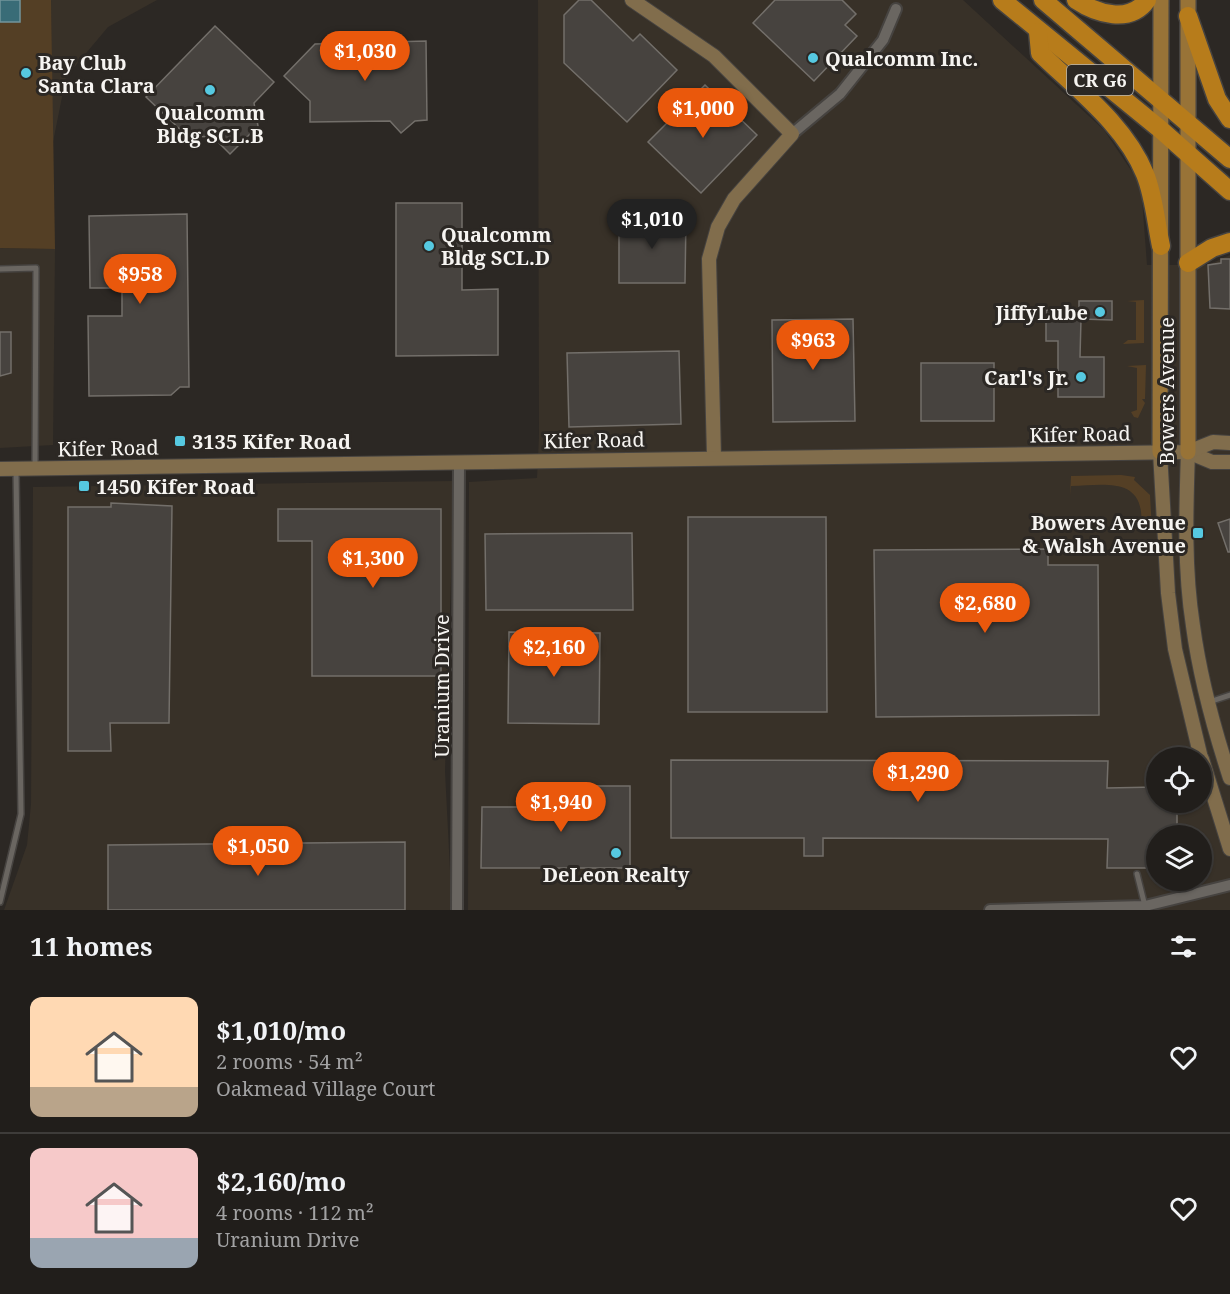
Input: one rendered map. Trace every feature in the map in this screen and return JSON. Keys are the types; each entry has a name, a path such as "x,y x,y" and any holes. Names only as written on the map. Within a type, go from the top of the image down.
{"highway":[{"name":"CR G6","path":"1002,0 1038,32 1160,129 1230,191"},
{"name":"CR G6","path":"1043,0 1160,102 1230,159"},
{"path":"1076,0 1096,10 1122,14 1136,11 1147,0"},
{"path":"1188,8 1217,99 1230,119"},
{"path":"1038,32 1040,53 1114,125 1135,152 1146,176 1161,246"},
{"path":"1188,263 1212,248 1230,242"}],"main road":[{"path":"632,0 714,56 792,134 734,199 718,227 709,259 714,458"},
{"name":"Bowers Avenue","path":"1161,0 1160,452 1168,593 1175,649 1198,747"},
{"name":"Bowers Avenue","path":"1188,8 1187,570 1192,626 1209,702 1230,778"},
{"path":"1188,452 1213,442 1230,443"},
{"path":"1188,452 1212,462 1230,462"},
{"name":"Kifer Road","path":"0,469 1188,452"},
{"name":"Bowers Avenue","path":"1212,793 1230,849"}],"street":[{"path":"792,134 840,94 883,40 896,9"},
{"name":"Uranium Drive","path":"457,910 459,463"},
{"path":"990,910 1145,906 1230,885"}],"lane":[{"path":"0,269 36,268 35,468"},
{"path":"0,902 21,814 16,468"},
{"path":"1209,702 1230,695"},
{"path":"1137,874 1145,906"}],"shaded area":[{"name":"Bay Club Santa Clara","path":"0,0 51,0 55,249 0,248"},
{"path":"51,0 157,0 108,27 66,77 52,147"},
{"path":"538,0 963,0 1104,130 1141,185 1147,265 1208,265 1230,255 1230,910 468,910 469,482 537,478 539,437"},
{"path":"0,248 55,249 53,445 0,448"},
{"path":"1144,300 1144,343 1123,344 1128,340 1136,340 1136,302 1127,301"},
{"path":"1146,365 1145,399 1142,399 1145,403 1138,418 1134,417 1131,412 1137,410 1137,368 1127,366"},
{"path":"1071,476 1135,477 1134,480 1150,495 1152,530 1132,530 1141,527 1141,511 1137,499 1130,491 1121,487 1071,486 1070,496"},
{"path":"454,481 445,771 452,910 4,910 27,845 31,804 33,487"}],"water":[{"path":"0,0 20,0 20,22 0,22"}],"building":[{"path":"579,0 591,0 633,41 640,34 677,70 627,122 564,63 564,15"},
{"name":"Qualcomm Inc.","path":"775,0 842,0 856,14 845,25 857,36 814,81 753,23"},
{"name":"Qualcomm Bldg SCL.B","path":"215,26 274,82 254,103 258,126 230,154 213,137 187,136 146,97"},
{"path":"426,41 427,120 415,121 401,133 390,121 310,122 310,101 284,76 315,44"},
{"path":"705,85 757,135 701,193 648,142"},
{"name":"Qualcomm Bldg SCL.D","path":"396,203 462,203 462,290 498,289 498,355 396,356"},
{"path":"187,214 189,387 180,387 171,395 89,396 88,316 122,316 122,288 90,288 89,216"},
{"path":"619,218 686,218 685,283 619,283"},
{"path":"1221,259 1230,259 1230,309 1210,308 1208,265 1221,263"},
{"path":"1079,301 1112,301 1112,320 1081,319 1080,357 1104,357 1104,397 1058,397 1058,341 1046,341 1046,310 1079,311"},
{"path":"853,319 855,421 773,422 772,320"},
{"path":"0,332 11,332 11,373 0,376"},
{"path":"679,351 681,424 569,427 567,353"},
{"path":"921,363 994,363 994,421 921,421"},
{"path":"111,503 172,506 169,723 110,723 111,751 68,751 68,507 111,507"},
{"path":"278,509 441,509 441,676 312,676 312,541 278,541"},
{"path":"688,517 826,517 827,712 688,712"},
{"path":"1230,519 1230,552 1228,552 1218,523"},
{"path":"632,533 633,610 486,610 485,534"},
{"path":"1048,549 1048,565 1098,565 1099,715 876,717 874,550"},
{"path":"509,632 600,633 599,724 508,723"},
{"path":"671,760 1108,761 1107,788 1146,787 1146,813 1177,813 1177,825 1146,825 1146,868 1107,868 1108,839 823,838 823,856 804,856 804,838 671,838"},
{"path":"573,786 630,786 630,868 481,868 482,807 572,807"},
{"path":"405,842 405,910 108,910 108,845"}],"place":[{"name":"Qualcomm Inc.","path":"813,58"},
{"name":"Bay Club Santa Clara","path":"26,73"},
{"name":"Qualcomm Bldg SCL.B","path":"210,90"},
{"name":"Qualcomm Bldg SCL.D","path":"429,246"},
{"name":"JiffyLube","path":"1100,312"},
{"name":"Carl's Jr.","path":"1081,377"},
{"name":"3135 Kifer Road","path":"180,441"},
{"name":"1450 Kifer Road","path":"84,486"},
{"name":"Bowers Avenue & Walsh Avenue","path":"1198,533"},
{"name":"DeLeon Realty","path":"616,853"}]}
